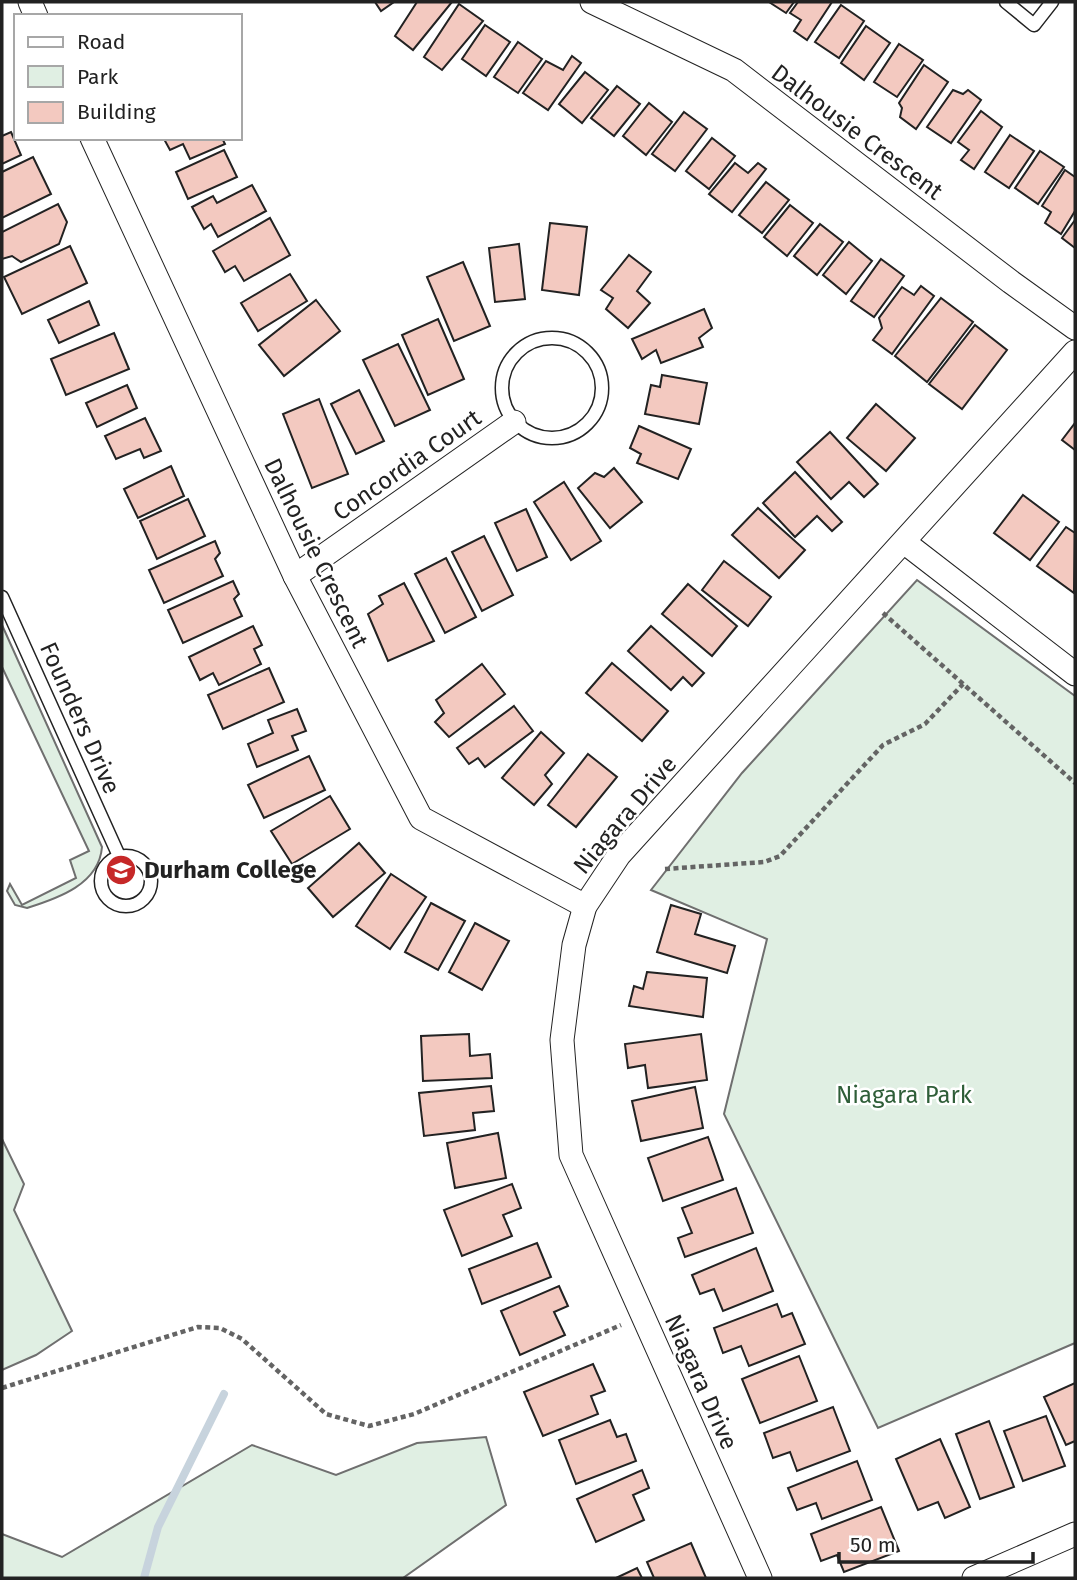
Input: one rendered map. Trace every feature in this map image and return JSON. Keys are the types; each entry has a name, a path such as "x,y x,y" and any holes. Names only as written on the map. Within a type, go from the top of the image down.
{"street":[{"name":"Dalhousie Crescent","path":"592,2 734,70 1075,328"},
{"name":"Dalhousie Crescent","path":"93,140 295,576 421,818 585,906"},
{"name":"Niagara Drive","path":"760,1578 571,1155 562,1040 573,945 585,906 619,855 1075,352"},
{"name":"Concordia Court","path":"295,576 514,422"},
{"path":"904,542 1075,674"},
{"path":"974,1578 1075,1534"}],"lane":[{"path":"1006,2 1034,25 1052,2"},
{"path":"549,338 580,346 592,358 600,373 602,390 599,407 584,427 561,438 544,438 528,432 514,422 504,401 503,377 509,362 519,350 549,338"},
{"name":"Founders Drive","path":"2,597 119,856"},
{"path":"119,856 141,861 151,878 149,890 142,899 130,905 110,900 103,888 104,870 119,856"}],"path":[{"path":"883,613 1075,783"},
{"path":"665,869 764,862 780,856 883,745 925,723 963,684"},
{"path":"2,1388 198,1327 220,1328 242,1339 326,1414 369,1426 414,1414 643,1316"}],"green space":[{"name":"Niagara Park","path":"917,580 1075,696 1075,1343 878,1428 724,1114 767,939 651,890 742,773"},
{"path":"2,625 102,847 94,871 85,880 64,894 27,908 15,905 7,891 10,884 22,905 76,878 70,860 89,851 2,667"},
{"path":"2,1139 24,1184 14,1210 72,1331 36,1355 2,1370"},
{"path":"486,1437 506,1505 403,1578 2,1578 2,1534 62,1557 252,1445 336,1475 417,1443"}],"building":[{"path":"375,2 394,2 381,11"},
{"path":"417,2 452,2 413,50 395,36"},
{"path":"769,2 794,2 786,13"},
{"path":"798,2 832,2 807,40 794,31 801,20 790,13"},
{"path":"459,4 483,21 442,70 424,57"},
{"path":"841,5 864,21 839,58 815,42"},
{"path":"485,25 510,42 486,76 462,59"},
{"path":"866,26 890,43 864,80 841,63"},
{"path":"518,42 542,59 518,93 494,77"},
{"path":"899,44 923,60 897,97 874,82"},
{"path":"572,56 581,63 548,110 523,93 546,61 563,70"},
{"path":"924,65 948,82 916,129 900,117 902,108 899,103"},
{"path":"585,72 608,90 582,123 559,104"},
{"path":"617,86 640,104 614,136 591,118"},
{"path":"953,90 963,94 968,90 981,100 951,143 927,127"},
{"path":"649,103 672,122 646,155 623,136"},
{"path":"981,111 1002,127 974,169 961,160 969,150 958,142"},
{"path":"684,112 707,129 675,171 652,154"},
{"path":"11,132 21,155 2,164 2,136"},
{"path":"1010,135 1034,151 1009,188 985,172"},
{"path":"712,138 735,156 709,189 686,171"},
{"path":"165,140 223,140 225,144 190,159 183,144 170,150"},
{"path":"224,150 237,177 188,199 176,172"},
{"path":"1040,151 1064,167 1038,204 1015,188"},
{"path":"33,157 51,194 2,218 2,172"},
{"path":"735,163 748,173 758,163 766,169 732,212 709,194"},
{"path":"1065,170 1075,177 1075,211 1061,234 1045,223 1051,212 1042,206"},
{"path":"766,182 789,200 762,233 739,215"},
{"path":"252,185 266,211 218,237 211,224 204,229 192,207 213,196 217,203"},
{"path":"58,204 67,222 59,244 21,262 12,256 2,259 2,232"},
{"path":"790,205 813,223 787,256 764,237"},
{"path":"270,218 290,255 244,281 235,266 225,272 213,251"},
{"path":"1075,220 1075,248 1062,238"},
{"path":"550,223 587,227 579,295 542,290"},
{"path":"820,224 843,242 817,275 794,256"},
{"path":"849,242 872,261 846,294 823,275"},
{"path":"519,244 525,299 495,302 489,248"},
{"path":"70,246 87,283 22,314 4,277"},
{"path":"629,255 651,272 637,291 650,303 628,328 606,309 613,298 601,290"},
{"path":"881,259 904,276 874,317 851,301"},
{"path":"463,262 490,326 454,341 427,277"},
{"path":"290,274 307,301 258,331 241,303"},
{"path":"921,286 934,296 892,354 873,340 882,328 879,318 902,287 914,295"},
{"path":"941,298 973,322 927,382 895,356"},
{"path":"316,300 340,331 284,376 259,345"},
{"path":"89,301 99,325 59,343 48,320"},
{"path":"704,309 712,328 699,338 703,347 661,363 656,350 642,359 632,339"},
{"path":"438,319 464,379 428,395 402,335"},
{"path":"975,325 1007,350 962,409 929,384"},
{"path":"114,333 129,369 66,395 51,359"},
{"path":"398,344 430,410 395,426 363,360"},
{"path":"662,375 707,383 699,424 645,414 651,385 660,387"},
{"path":"127,385 137,408 97,427 86,403"},
{"path":"359,390 384,441 356,454 331,404"},
{"path":"319,399 348,474 312,488 283,414"},
{"path":"876,404 915,438 886,471 847,438"},
{"path":"145,418 161,451 144,458 140,449 116,459 105,436"},
{"path":"1075,423 1075,450 1062,440"},
{"path":"639,426 691,449 678,479 637,463 641,454 630,448"},
{"path":"830,432 878,484 864,497 849,482 831,499 797,462"},
{"path":"171,466 184,496 138,518 124,489"},
{"path":"614,468 642,502 610,528 578,488 595,473 604,477"},
{"path":"795,472 842,522 832,531 817,516 795,537 763,503"},
{"path":"564,482 601,541 571,560 534,502"},
{"path":"1023,495 1059,522 1030,560 994,533"},
{"path":"188,499 205,536 157,559 140,521"},
{"path":"758,508 805,550 779,578 732,535"},
{"path":"526,509 547,557 517,571 495,523"},
{"path":"1066,527 1075,533 1074,593 1037,566"},
{"path":"484,536 513,595 482,611 452,552"},
{"path":"215,541 220,553 215,559 223,576 164,603 149,570"},
{"path":"446,558 476,617 445,633 415,574"},
{"path":"724,561 771,597 748,626 702,590"},
{"path":"233,581 239,594 234,599 242,616 183,643 168,610"},
{"path":"404,583 434,641 388,661 368,614 383,604 379,596"},
{"path":"688,584 737,626 712,656 662,614"},
{"path":"253,626 262,645 254,649 261,664 219,685 213,673 200,680 189,657"},
{"path":"651,626 704,673 692,686 683,677 671,690 628,651"},
{"path":"612,663 668,711 642,741 586,693"},
{"path":"482,664 505,694 449,737 435,722 444,713 436,700"},
{"path":"269,668 284,702 223,729 208,695"},
{"path":"514,706 533,731 485,767 478,758 469,764 457,748"},
{"path":"297,709 306,731 292,736 298,750 257,767 248,744 273,733 268,720"},
{"path":"541,732 564,753 545,775 552,784 534,805 502,778"},
{"path":"588,754 617,777 576,827 548,805"},
{"path":"309,756 325,790 264,818 248,785"},
{"path":"330,796 350,829 292,864 271,831"},
{"path":"359,843 385,873 333,917 308,888"},
{"path":"391,874 426,897 390,949 356,926"},
{"path":"431,903 465,921 438,970 405,952"},
{"path":"671,905 701,914 695,934 735,946 727,973 657,952"},
{"path":"475,923 509,941 482,990 449,972"},
{"path":"647,972 707,978 703,1017 629,1006 634,986 643,989"},
{"path":"469,1034 470,1056 490,1054 492,1078 423,1081 421,1036"},
{"path":"701,1034 707,1080 648,1088 645,1065 628,1068 625,1044"},
{"path":"491,1086 494,1111 473,1113 475,1130 424,1136 419,1093"},
{"path":"695,1087 703,1128 641,1141 632,1101"},
{"path":"498,1133 506,1178 455,1188 447,1143"},
{"path":"708,1137 723,1180 663,1201 648,1158"},
{"path":"512,1184 521,1208 503,1215 512,1236 462,1256 444,1210"},
{"path":"736,1188 753,1233 685,1257 678,1238 692,1233 682,1208"},
{"path":"537,1243 551,1277 482,1304 469,1269"},
{"path":"756,1248 773,1291 723,1311 714,1289 700,1294 692,1275"},
{"path":"559,1286 568,1306 554,1312 565,1335 520,1355 501,1311"},
{"path":"777,1304 782,1317 792,1313 805,1344 749,1366 741,1346 723,1353 714,1328"},
{"path":"799,1356 817,1401 760,1423 742,1379"},
{"path":"593,1364 605,1391 591,1396 598,1414 543,1436 524,1392"},
{"path":"1075,1383 1075,1441 1066,1445 1044,1397"},
{"path":"833,1407 850,1451 797,1471 790,1452 773,1458 764,1433"},
{"path":"1046,1416 1065,1466 1023,1481 1004,1431"},
{"path":"610,1420 617,1437 626,1434 636,1461 576,1484 559,1440"},
{"path":"989,1421 1014,1487 980,1499 956,1434"},
{"path":"940,1439 970,1507 945,1518 938,1502 918,1510 896,1459"},
{"path":"857,1461 872,1500 822,1519 816,1503 797,1510 788,1488"},
{"path":"642,1470 649,1488 633,1495 644,1520 596,1542 577,1499"},
{"path":"881,1507 899,1551 844,1572 837,1555 821,1561 811,1534"},
{"path":"691,1543 706,1578 654,1578 647,1562"},
{"path":"637,1568 642,1578 616,1578"}],"waterway":[{"path":"144,1578 158,1527 224,1394"}],"place":[{"name":"Durham College","path":"121,870"}]}
